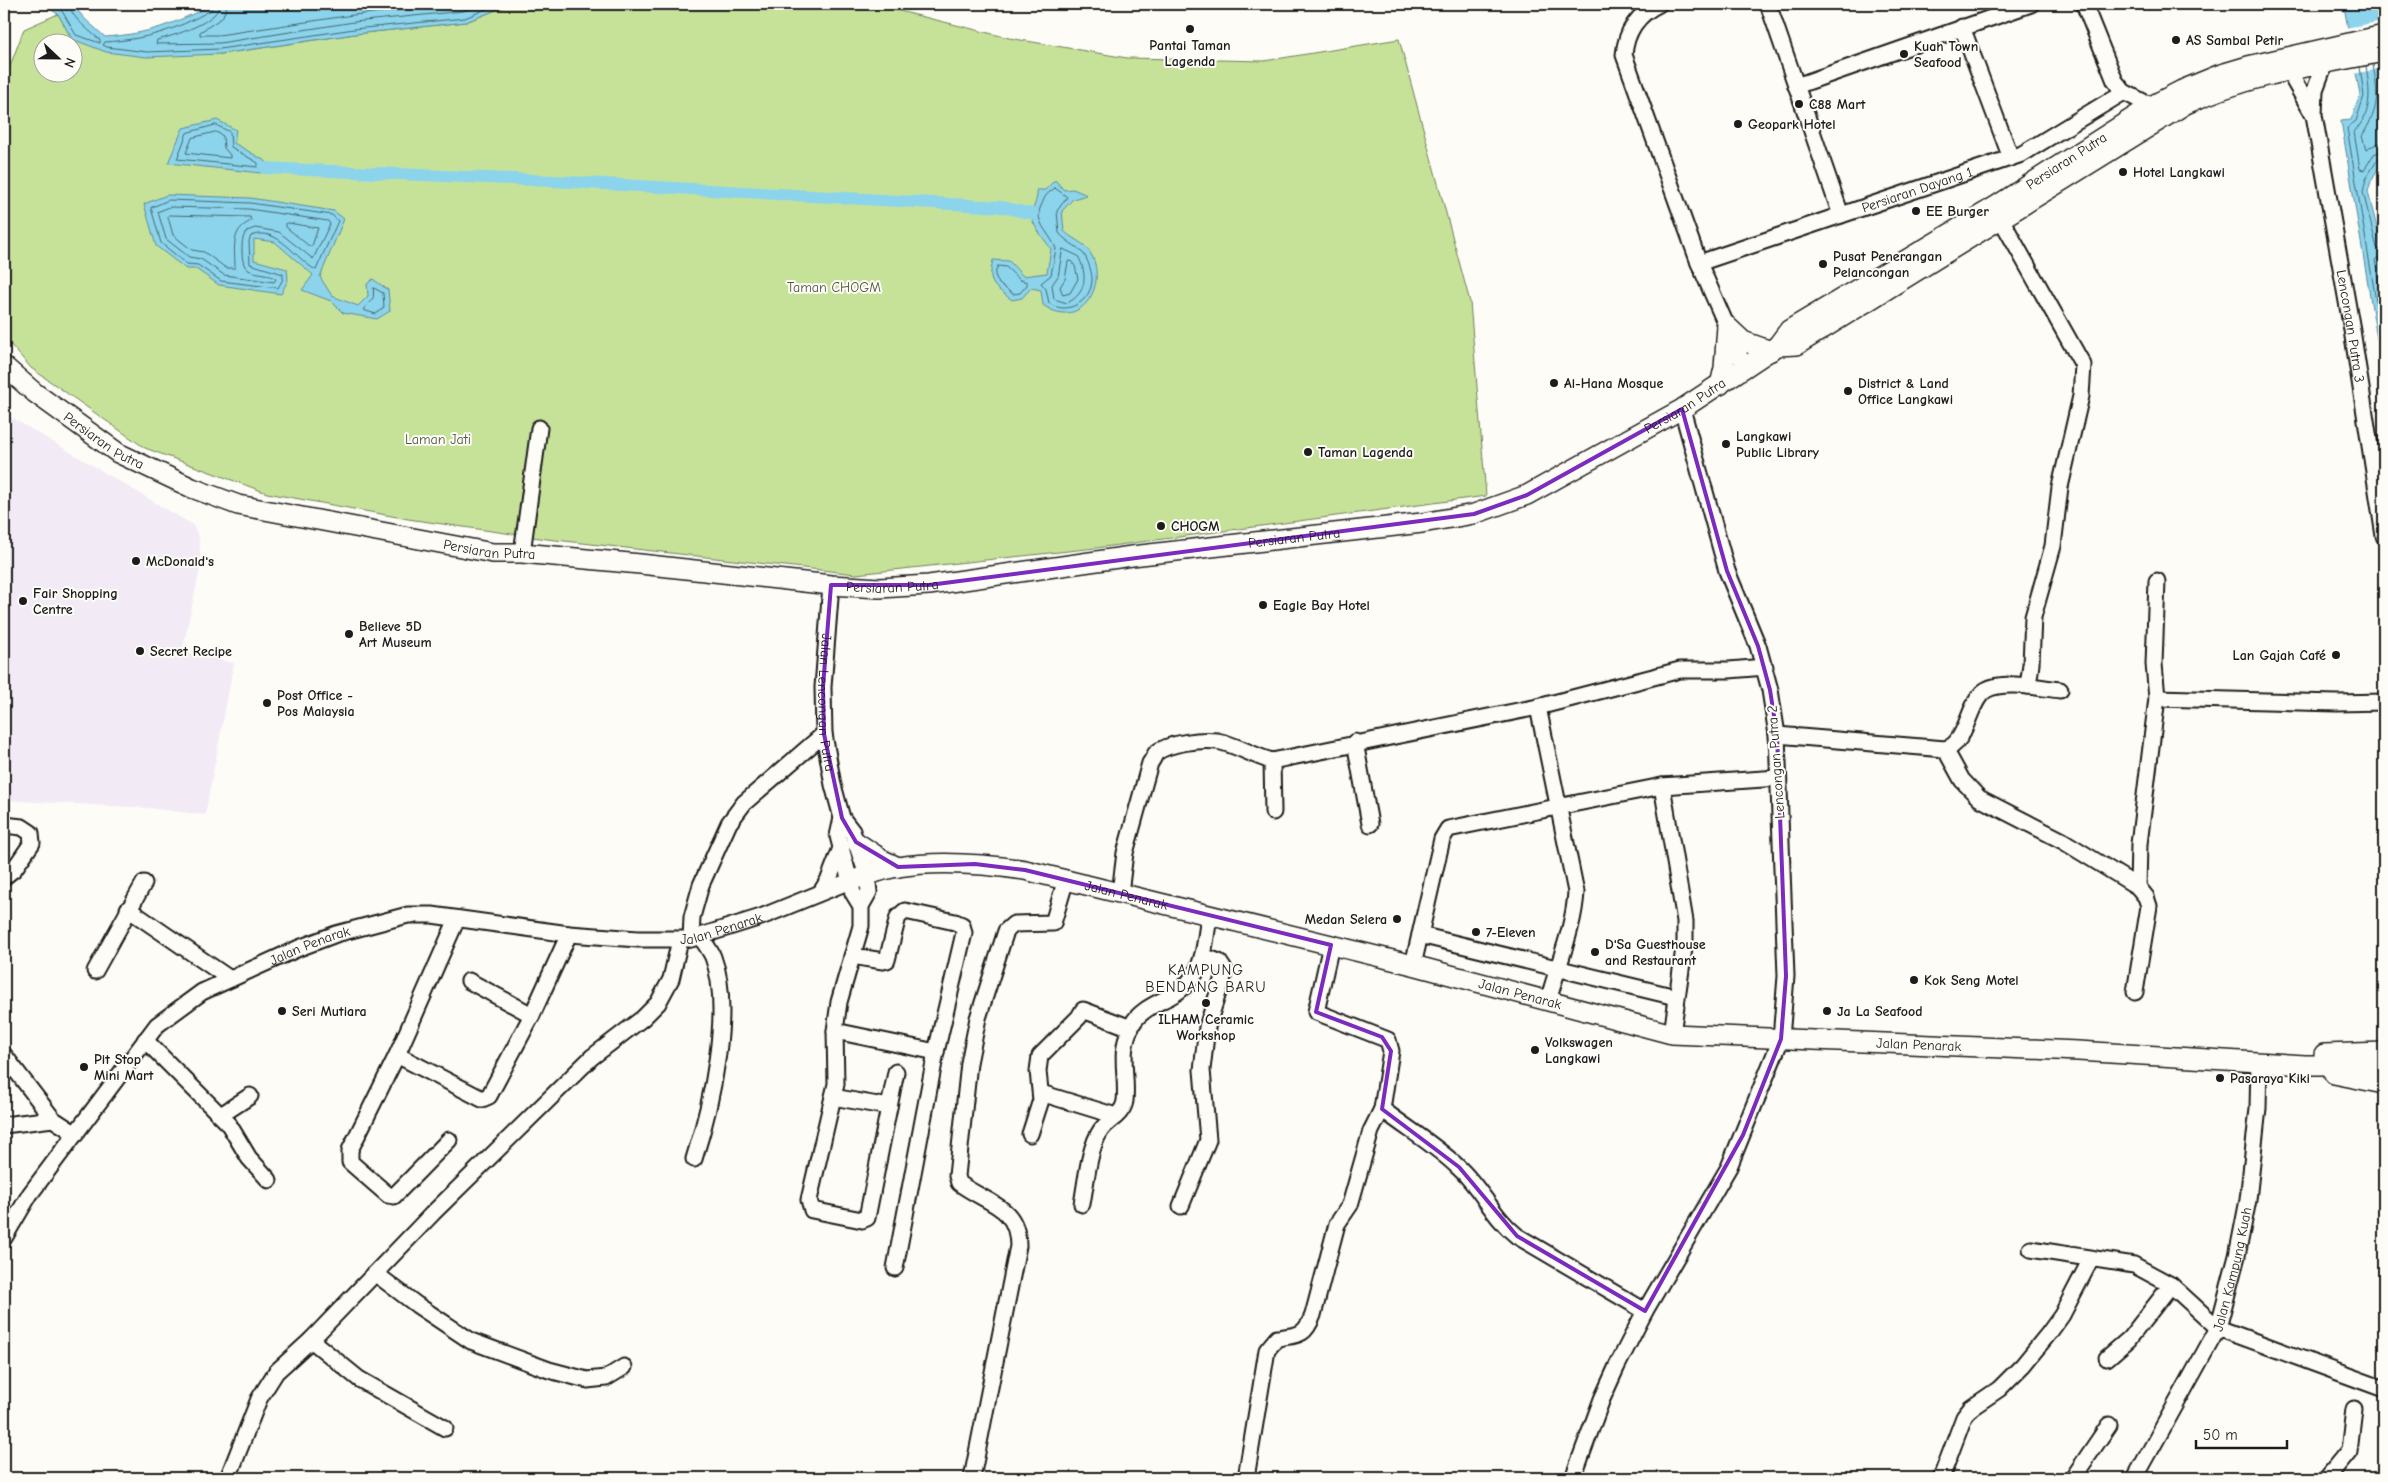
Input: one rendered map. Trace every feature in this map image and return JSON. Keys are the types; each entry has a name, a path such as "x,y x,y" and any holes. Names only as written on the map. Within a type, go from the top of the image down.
{"main road":[{"name":"Persiaran Putra","path":"1774,349 1797,345 2186,104 2215,91 2289,72 2384,35"},
{"name":"Persiaran Putra","path":"4,366 49,404 118,453 192,488 238,504 493,554 522,553 831,585 879,588 929,585 1132,556 1422,523 1474,514 1527,495 1682,409 1774,349 1789,330 1996,206 2151,106 2182,90 2221,74 2334,56 2384,52"},
{"path":"1727,326 1742,341 1774,349"},
{"path":"1720,385 1724,368 1727,326"},
{"path":"849,845 898,867"},
{"name":"Jalan Penarak","path":"859,878 898,867 952,864 999,866 1066,879 1209,916 1413,965 1672,1034 2078,1050 2305,1066 2384,1065"},
{"path":"2251,1062 2273,1054 2384,1052"},
{"path":"2305,1066 2340,1076 2384,1084"}],"street":[{"path":"1659,4 1643,14 1635,23 1625,43 1624,55 1699,263 1745,368"},
{"path":"1768,4 1841,215"},
{"path":"1796,86 2031,4"},
{"path":"2084,4 2109,72 2124,92 2151,106"},
{"path":"1962,27 2011,158"},
{"path":"2314,115 2314,90 2334,56"},
{"path":"2289,72 2314,115"},
{"name":"Persiaran Dayang 1","path":"1699,263 2022,154 2124,92"},
{"name":"Lencongan Putra 3","path":"2314,115 2378,449 2384,536"},
{"path":"2001,220 2083,365 2081,396 2060,487 2053,546 2033,617 2028,686"},
{"name":"Lencongan Putra 2","path":"1572,1478 1602,1399 1645,1311 1729,1167 1781,1039 1786,976 1777,735 1765,667 1726,571 1682,409"},
{"path":"522,553 539,428"},
{"path":"2138,887 2139,844 2156,698 2154,664 2157,581"},
{"name":"Jalan Lencongan Putra","path":"831,585 823,687 824,734 833,785 842,818 852,831 849,845 859,878 853,894 861,906 861,926 852,956"},
{"path":"1120,893 1125,854 1150,764 1156,754 1169,747 1195,741 1217,741 1252,756 1272,761 1355,742 1538,707 1680,670 1729,670 1765,667"},
{"path":"1777,735 1945,749 1950,748 1957,742 1979,697 1987,690 2003,686 2028,686 2060,690"},
{"path":"2156,698 2337,704 2384,702"},
{"path":"1538,707 1576,892 1575,914 1556,968 1548,1002"},
{"path":"228,1478 265,1386 276,1372 311,1340 434,1213 586,1063 643,1018 658,1002 691,939 692,917 701,884 729,823 744,803 824,734"},
{"path":"1355,742 1370,824"},
{"path":"1945,749 1962,780 1979,798 2063,841 2138,887 2146,897 2149,906 2135,992"},
{"path":"1272,761 1272,812"},
{"path":"1413,965 1442,839 1448,829 1662,786 1778,778"},
{"path":"1662,786 1685,921 1685,941 1672,1034"},
{"path":"4,826 22,827 31,833 32,843 14,869 4,877"},
{"path":"820,892 849,845"},
{"name":"Jalan Penarak","path":"4,1238 30,1194 157,1025 202,992 314,942 386,919 408,915 432,915 569,934 691,939 761,917 859,878"},
{"path":"972,1478 1018,1246 1018,1231 1013,1219 1003,1209 958,1183 957,1176 969,1063 978,1018 1006,931 1014,924 1053,923 1066,879"},
{"path":"95,971 144,883"},
{"path":"128,909 230,979"},
{"path":"894,1268 936,1052 964,933 962,926 955,922 905,911 898,917 887,960 852,956 839,1002 835,1031 836,1084 809,1200 812,1210 862,1220 870,1214 896,1072"},
{"path":"1082,1204 1094,1143 1100,1131 1122,1110 1125,1101 1124,1047 1131,1028 1143,1012 1187,986 1196,973 1203,956 1209,916"},
{"path":"449,1140 394,1196 388,1195 350,1162 350,1150 397,1055 457,918"},
{"path":"397,1055 482,1099 486,1098 532,1015 569,934"},
{"path":"1420,934 1676,997"},
{"path":"691,939 712,956 719,980 721,1012 709,1105 694,1159"},
{"path":"1246,1478 1267,1350 1278,1338 1298,1335 1307,1330 1313,1315 1337,1224 1350,1205 1371,1130 1382,1109 1391,1051 1388,1040 1316,1012 1331,945"},
{"path":"1181,1206 1208,1140 1202,1070 1207,1027 1225,972 1219,962 1203,956"},
{"path":"468,981 532,1015"},
{"path":"1030,1134 1039,1112 1041,1093 1038,1071 1040,1056 1083,1010 1131,1028"},
{"path":"835,1031 936,1052"},
{"path":"145,1040 221,1115 249,1158 269,1180"},
{"path":"4,1055 53,1119 76,1134"},
{"name":"Jalan Kampung Kuah","path":"2251,1062 2258,1108 2248,1200 2237,1256 2218,1328 2384,1389"},
{"path":"1041,1093 1116,1116"},
{"path":"221,1115 250,1096"},
{"path":"833,1097 889,1107"},
{"path":"1382,1109 1459,1167 1478,1188 1507,1228 1517,1236 1645,1311"},
{"path":"4,1124 53,1119"},
{"path":"2031,1250 2134,1265 2170,1285 2196,1311 2218,1328 2135,1478"},
{"path":"1941,1478 1964,1418 1971,1408 1999,1389 2023,1365 2049,1333 2062,1315 2091,1259"},
{"path":"376,1274 417,1305 471,1341 541,1367 587,1380 606,1378 624,1367"},
{"path":"2107,1358 2129,1339 2170,1285"},
{"path":"311,1340 360,1379 445,1428"},
{"path":"2327,1478 2349,1451 2354,1409"},
{"path":"2073,1478 2109,1425"}],"highlighted area":[{"path":"1682,409 1727,571 1758,646 1770,690 1777,735 1786,976 1781,1039 1743,1135 1645,1311 1517,1236 1459,1167 1382,1109 1391,1051 1382,1037 1316,1012 1331,945 1025,870 975,864 898,867 856,842 842,818 824,734 823,687 831,585 929,585 1474,514 1527,495"}],"shaded area":[{"path":"4,413 193,525 199,538 201,564 182,652 234,663 205,815 149,808 4,800"}],"green space":[{"name":"Taman CHOGM","path":"511,4 871,4 1009,38 1127,58 1264,61 1399,39 1470,302 1486,496 1096,548 856,574 547,539 408,519 267,493 145,448 31,368 4,337 4,76 10,66 24,29 58,14 68,32 32,32 32,82 82,82 82,40 221,54 355,34 466,22"}],"water":[{"path":"42,4 72,4 105,37 148,31 186,17 213,4 511,4 466,22 355,34 221,54 146,57 106,52 82,43 82,32 68,32 58,14"},
{"path":"2336,4 2377,4 2384,37 2384,158 2371,181 2368,192 2384,256 2384,370 2377,339 2341,121 2351,120 2360,95 2345,12"},
{"path":"217,120 236,130 234,143 267,162 261,173 168,163 183,128"},
{"path":"1055,180 1064,190 1073,189 1087,195 1073,199 1062,211 1064,231 1086,247 1094,260 1096,273 1095,287 1090,298 1081,308 1070,313 1057,312 1043,305 1041,290 1031,288 1022,298 1012,300 996,288 991,275 993,260 1009,261 1023,276 1047,273 1051,249 1035,226 1032,215 1037,190 1045,190"},
{"path":"167,195 250,198 334,211 344,219 320,277 332,296 358,306 368,296 367,284 373,279 388,290 390,311 377,319 343,313 331,301 302,290 313,275 275,242 254,239 254,260 287,269 288,280 281,294 219,285 196,269 186,269 156,246 144,204"}],"pier":[{"path":"2383,21 2384,68 2353,74 2345,28"}],"waterway":[{"path":"264,168 535,180 1002,207 1033,214"}],"place":[{"name":"Pantai Taman Lagenda","path":"1190,29"},
{"name":"AS Sambal Petir","path":"2176,40"},
{"name":"Kuah Town Seafood","path":"1904,54"},
{"name":"C88 Mart","path":"1799,104"},
{"name":"Geopark Hotel","path":"1738,124"},
{"name":"Hotel Langkawi","path":"2123,172"},
{"name":"EE Burger","path":"1916,211"},
{"name":"Pusat Penerangan Pelancongan","path":"1823,264"},
{"name":"Al-Hana Mosque","path":"1554,383"},
{"name":"District & Land Office Langkawi","path":"1848,391"},
{"name":"Langkawi Public Library","path":"1726,444"},
{"name":"Taman Lagenda","path":"1308,452"},
{"name":"CHOGM","path":"1161,526"},
{"name":"McDonald's","path":"136,561"},
{"name":"Fair Shopping Centre","path":"23,601"},
{"name":"Eagle Bay Hotel","path":"1263,605"},
{"name":"Believe 5D Art Museum","path":"349,634"},
{"name":"Secret Recipe","path":"140,651"},
{"name":"Lan Gajah Café","path":"2336,655"},
{"name":"Post Office - Pos Malaysia","path":"267,703"},
{"name":"Medan Selera","path":"1397,919"},
{"name":"7-Eleven","path":"1476,932"},
{"name":"D'Sa Guesthouse and Restaurant","path":"1595,952"},
{"name":"Kok Seng Motel","path":"1914,980"},
{"name":"ILHAM Ceramic Workshop","path":"1206,1003"},
{"name":"Seri Mutiara","path":"282,1011"},
{"name":"Ja La Seafood","path":"1827,1011"},
{"name":"Volkswagen Langkawi","path":"1535,1050"},
{"name":"Pit Stop Mini Mart","path":"84,1067"},
{"name":"Pasaraya Kiki","path":"2220,1078"}],"district":[{"name":"KAMPUNG BENDANG BARU","path":"1206,978"}],"park label":[{"name":"Laman Jati","path":"438,439"}]}
